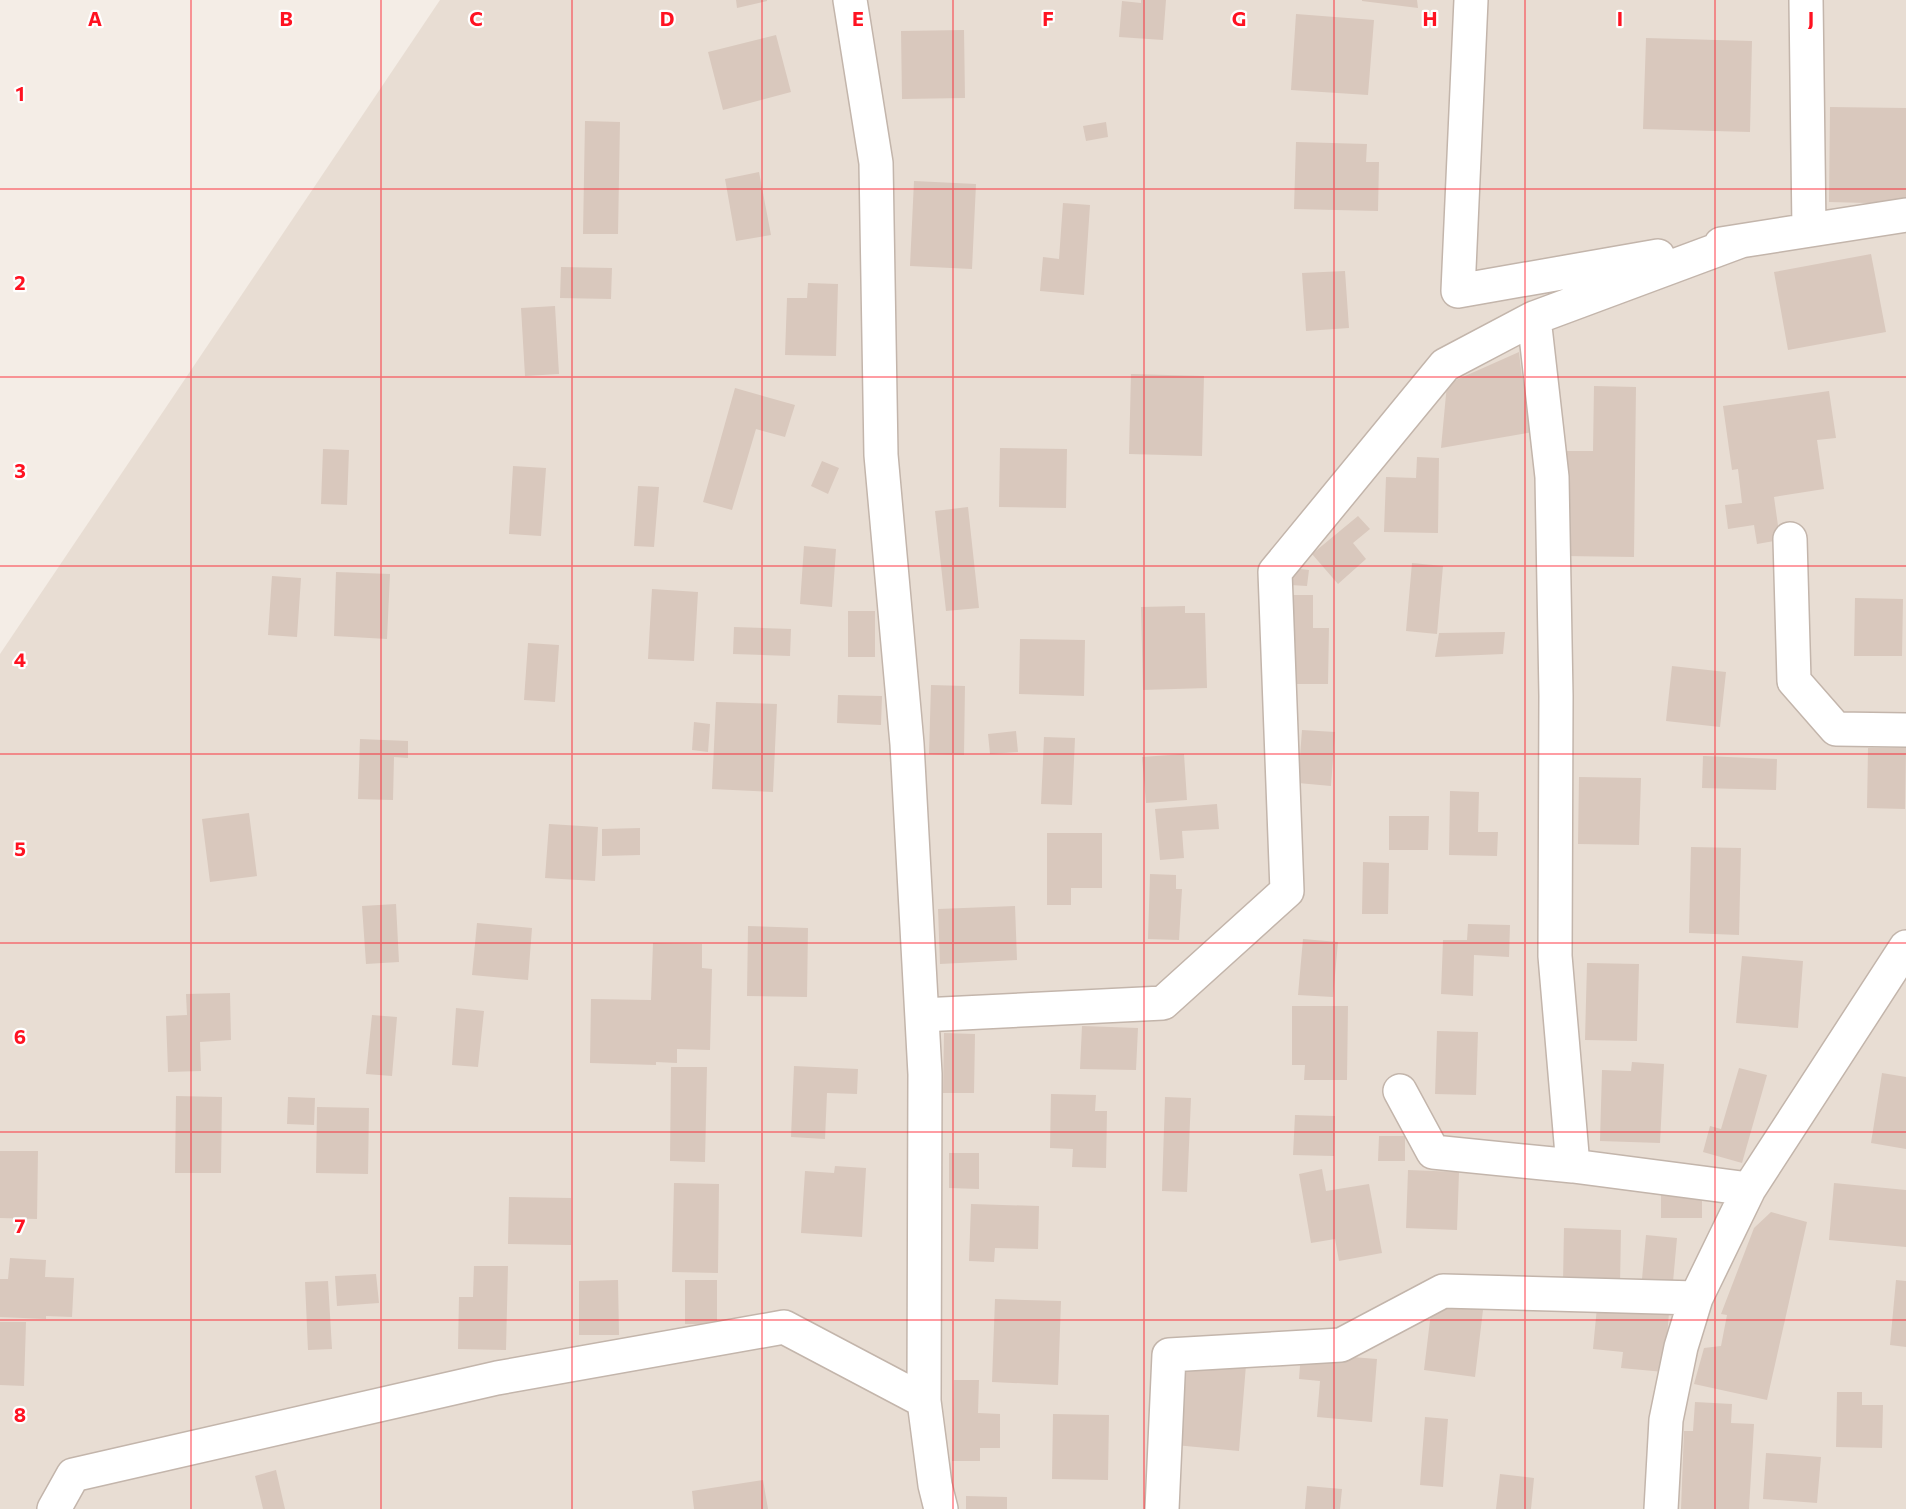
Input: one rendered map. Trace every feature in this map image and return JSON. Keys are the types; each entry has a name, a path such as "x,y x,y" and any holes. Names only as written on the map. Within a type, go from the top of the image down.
{"street":[{"path":"850,0 876,163 881,455 907,744 925,1074 924,1401 935,1485 941,1509"},
{"path":"1471,0 1458,291 1741,241 1906,215"},
{"path":"1806,0 1809,230"},
{"path":"922,1015 1163,1003 1287,891 1275,572 1445,365 1534,318 1741,241"},
{"path":"1534,318 1552,477 1556,696 1555,956 1573,1166"},
{"path":"1790,539 1794,681 1836,729 1906,730"},
{"path":"1661,1509 1666,1420 1681,1347 1696,1298 1749,1189 1906,947"},
{"path":"1400,1091 1433,1152 1573,1166 1749,1189"},
{"path":"1162,1509 1169,1355 1341,1345 1443,1292 1696,1298"},
{"path":"54,1509 73,1475 498,1378 784,1327 924,1401"}],"shaded area":[{"path":"440,0 1906,0 1906,1509 0,1509 0,654"}],"building":[{"path":"736,0 767,0 767,1 737,8"},
{"path":"1141,0 1166,0 1163,40 1119,37 1122,1 1141,3"},
{"path":"1417,0 1418,8 1362,1"},
{"path":"1296,14 1374,20 1368,95 1291,90"},
{"path":"964,30 965,98 902,99 901,31"},
{"path":"776,35 791,92 723,110 708,52"},
{"path":"1646,38 1752,41 1750,132 1643,129"},
{"path":"1830,107 1906,108 1906,204 1829,202"},
{"path":"585,121 620,122 618,234 583,234"},
{"path":"1106,122 1108,137 1086,141 1083,126"},
{"path":"1296,142 1367,144 1366,162 1379,162 1378,211 1294,209"},
{"path":"759,172 771,235 736,241 725,179"},
{"path":"914,181 976,184 972,269 910,266"},
{"path":"1063,203 1090,205 1084,295 1040,291 1043,257 1059,259"},
{"path":"1871,254 1886,332 1788,350 1774,272"},
{"path":"561,267 612,268 611,299 560,298"},
{"path":"1345,271 1349,328 1306,331 1302,273"},
{"path":"808,283 838,284 836,356 785,355 787,298 807,298"},
{"path":"555,306 559,374 525,376 521,308"},
{"path":"1519,352 1522,378 1527,377 1533,432 1441,448 1447,384"},
{"path":"1131,374 1204,376 1202,456 1129,454"},
{"path":"1594,386 1636,387 1634,557 1565,556 1566,451 1593,451"},
{"path":"735,388 795,405 785,437 756,429 732,510 703,502"},
{"path":"1829,391 1836,438 1817,440 1824,489 1774,497 1780,540 1757,544 1754,525 1728,529 1725,505 1742,503 1738,469 1732,470 1723,406"},
{"path":"1000,448 1067,449 1066,508 999,507"},
{"path":"323,449 349,450 347,505 321,504"},
{"path":"1417,457 1439,458 1438,533 1384,532 1386,477 1416,478"},
{"path":"822,461 839,468 828,494 811,486"},
{"path":"513,466 546,468 541,536 509,534"},
{"path":"638,486 659,487 654,547 634,546"},
{"path":"968,507 979,608 946,611 935,511"},
{"path":"1358,516 1370,529 1353,543 1366,559 1338,584 1312,554"},
{"path":"804,546 836,549 832,607 800,604"},
{"path":"1412,563 1443,566 1437,634 1406,631"},
{"path":"1292,568 1309,570 1307,586 1290,585"},
{"path":"336,572 390,574 387,639 334,636"},
{"path":"272,576 301,578 297,637 268,635"},
{"path":"652,589 698,592 694,661 648,659"},
{"path":"1289,595 1313,595 1313,628 1329,628 1328,684 1288,684"},
{"path":"1855,598 1903,599 1902,656 1854,656"},
{"path":"1185,606 1185,613 1205,613 1207,688 1143,690 1141,607"},
{"path":"848,611 875,611 875,657 848,657"},
{"path":"734,627 791,629 790,656 733,654"},
{"path":"1505,632 1503,654 1435,657 1439,633"},
{"path":"1020,639 1085,640 1084,696 1019,694"},
{"path":"528,643 559,645 555,702 524,700"},
{"path":"1672,666 1726,672 1720,727 1666,721"},
{"path":"931,685 965,686 964,755 929,754"},
{"path":"838,695 882,696 881,725 837,723"},
{"path":"716,702 777,704 773,792 712,789"},
{"path":"694,722 710,724 708,752 692,750"},
{"path":"1302,730 1335,732 1331,786 1298,783"},
{"path":"1016,731 1018,752 990,754 988,734"},
{"path":"1044,737 1075,738 1072,805 1041,804"},
{"path":"360,739 408,741 408,758 394,757 393,800 358,799"},
{"path":"1868,748 1906,748 1905,809 1867,808"},
{"path":"1184,754 1187,800 1146,803 1142,757"},
{"path":"1703,756 1777,759 1776,790 1702,788"},
{"path":"1579,777 1641,778 1639,845 1578,844"},
{"path":"1450,791 1479,792 1478,832 1498,832 1497,856 1449,855"},
{"path":"1217,804 1219,829 1182,831 1184,858 1160,860 1155,809"},
{"path":"249,813 257,876 210,882 202,819"},
{"path":"1389,816 1429,816 1428,850 1389,850"},
{"path":"549,824 598,827 595,881 545,878"},
{"path":"640,828 640,855 602,856 602,829"},
{"path":"1047,833 1102,833 1102,888 1071,888 1071,905 1047,905"},
{"path":"1691,847 1741,848 1739,935 1689,933"},
{"path":"1363,862 1389,863 1388,914 1362,914"},
{"path":"1150,874 1176,875 1176,889 1182,889 1179,940 1148,939"},
{"path":"396,904 399,962 366,964 362,906"},
{"path":"1015,906 1017,960 940,964 938,909"},
{"path":"477,923 532,928 528,980 472,975"},
{"path":"1468,924 1510,925 1509,957 1474,955 1473,996 1441,994 1443,940 1467,940"},
{"path":"748,926 808,928 807,997 747,996"},
{"path":"1303,939 1338,942 1333,997 1298,995"},
{"path":"653,943 702,944 702,968 712,969 710,1050 677,1049 677,1063 656,1062 656,1065 590,1063 591,999 651,1000"},
{"path":"1742,956 1803,961 1798,1028 1736,1023"},
{"path":"1587,963 1639,964 1637,1041 1585,1040"},
{"path":"230,993 231,1040 200,1042 201,1071 168,1072 166,1016 187,1015 186,994"},
{"path":"1292,1006 1348,1006 1347,1080 1304,1080 1305,1065 1292,1065"},
{"path":"456,1008 484,1011 478,1067 452,1065"},
{"path":"372,1015 397,1017 392,1076 366,1074"},
{"path":"1082,1026 1138,1028 1136,1070 1080,1069"},
{"path":"1437,1031 1478,1032 1476,1095 1435,1094"},
{"path":"944,1033 975,1034 974,1093 943,1093"},
{"path":"1632,1062 1664,1064 1660,1143 1600,1141 1602,1070 1631,1071"},
{"path":"794,1066 858,1069 857,1094 827,1093 825,1139 791,1137"},
{"path":"671,1067 707,1067 705,1162 670,1161"},
{"path":"1739,1068 1767,1075 1742,1163 1703,1152 1710,1126 1721,1129"},
{"path":"1882,1073 1906,1077 1906,1149 1871,1143"},
{"path":"1051,1094 1096,1095 1095,1111 1107,1111 1106,1168 1072,1167 1073,1149 1050,1148"},
{"path":"176,1096 222,1097 221,1173 175,1173"},
{"path":"288,1097 315,1098 314,1125 287,1124"},
{"path":"1165,1097 1191,1098 1187,1192 1162,1191"},
{"path":"317,1107 369,1108 368,1174 316,1173"},
{"path":"1295,1115 1335,1116 1334,1156 1293,1155"},
{"path":"1379,1136 1405,1136 1405,1161 1378,1161"},
{"path":"0,1151 38,1151 37,1219 0,1218"},
{"path":"949,1153 979,1153 979,1189 949,1188"},
{"path":"835,1166 866,1168 862,1237 801,1233 805,1171 834,1173"},
{"path":"1322,1169 1326,1191 1369,1184 1382,1253 1339,1261 1335,1239 1311,1243 1299,1174"},
{"path":"1408,1170 1459,1172 1457,1230 1406,1228"},
{"path":"674,1183 719,1184 718,1273 672,1272"},
{"path":"1834,1183 1906,1190 1906,1247 1829,1240"},
{"path":"1661,1193 1702,1193 1702,1218 1661,1218"},
{"path":"509,1197 571,1198 571,1245 508,1244"},
{"path":"971,1204 1039,1206 1038,1249 995,1248 994,1262 969,1261"},
{"path":"1771,1212 1807,1222 1767,1400 1694,1384 1704,1348 1721,1346 1727,1315 1721,1314 1754,1228"},
{"path":"1564,1228 1621,1230 1620,1285 1563,1283"},
{"path":"1646,1235 1677,1238 1673,1282 1642,1279"},
{"path":"10,1258 46,1260 45,1277 74,1278 72,1317 46,1316 46,1319 0,1317 0,1279 8,1279"},
{"path":"474,1266 508,1266 506,1350 458,1349 459,1297 473,1297"},
{"path":"376,1274 379,1303 337,1306 335,1276"},
{"path":"618,1280 619,1335 579,1335 579,1281"},
{"path":"685,1280 717,1280 717,1324 685,1324"},
{"path":"1896,1280 1906,1281 1906,1347 1890,1345"},
{"path":"328,1281 332,1349 308,1350 305,1282"},
{"path":"995,1299 1061,1301 1058,1385 992,1382"},
{"path":"1432,1304 1483,1310 1475,1377 1424,1370"},
{"path":"1597,1307 1669,1313 1664,1372 1621,1368 1623,1352 1593,1349"},
{"path":"0,1322 26,1322 24,1386 0,1385"},
{"path":"1301,1353 1377,1359 1372,1422 1317,1417 1320,1381 1299,1379"},
{"path":"1182,1359 1246,1365 1239,1451 1175,1445"},
{"path":"954,1380 979,1380 978,1413 1000,1414 1000,1448 980,1448 980,1461 952,1461"},
{"path":"1837,1392 1862,1392 1862,1405 1883,1405 1882,1448 1836,1447"},
{"path":"1695,1402 1732,1404 1731,1423 1754,1424 1749,1509 1681,1509 1684,1431 1693,1431"},
{"path":"1053,1414 1109,1415 1108,1480 1052,1479"},
{"path":"1425,1417 1448,1419 1443,1487 1420,1485"},
{"path":"1766,1453 1821,1457 1817,1503 1763,1499"},
{"path":"276,1470 285,1509 263,1509 255,1476"},
{"path":"1500,1474 1534,1478 1531,1509 1496,1509"},
{"path":"763,1480 768,1509 694,1509 692,1491"},
{"path":"1307,1486 1342,1489 1340,1509 1305,1509"},
{"path":"966,1496 1007,1497 1007,1509 966,1509"}]}
